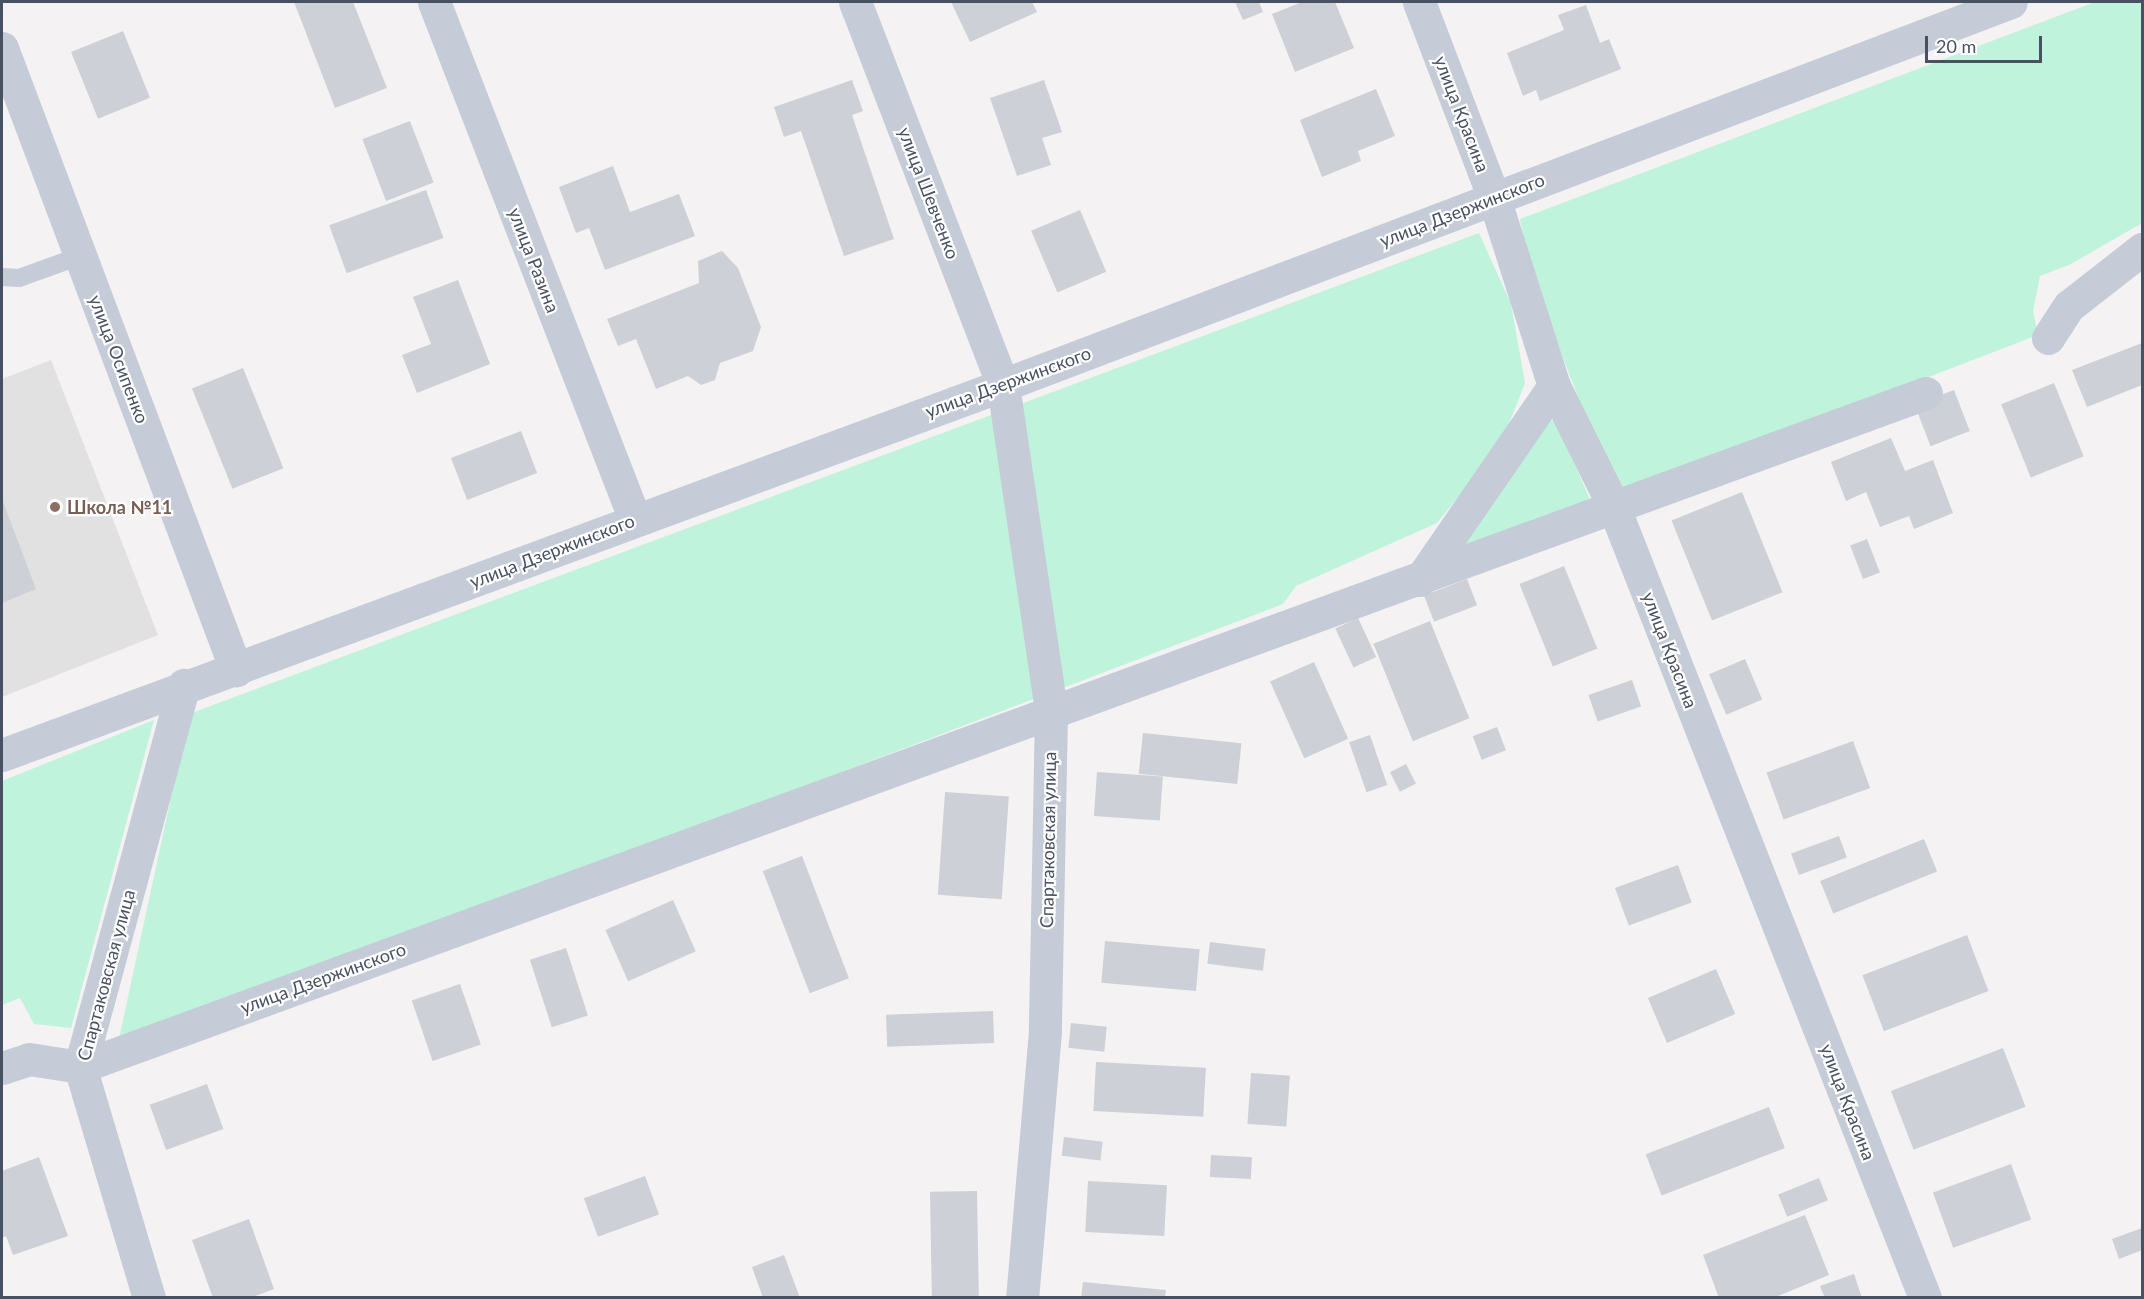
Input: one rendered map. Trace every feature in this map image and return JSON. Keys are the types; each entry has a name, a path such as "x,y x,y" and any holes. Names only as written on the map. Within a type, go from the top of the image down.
{"street":[{"name":"улица Разина","path":"434,2 634,520"},
{"name":"улица Шевченко","path":"855,2 1003,385"},
{"name":"улица Красина","path":"1419,2 1494,198 1554,386 1613,505 1925,1298"},
{"name":"улица Дзержинского","path":"2,755 184,685 236,670 634,520 1003,385 2011,2"},
{"name":"улица Осипенко","path":"2,48 236,670"},
{"path":"2048,338 2069,306 2142,249"},
{"name":"Спартаковская улица","path":"1003,385 1051,712 1045,1031 1022,1298"},
{"path":"1420,580 1554,386"},
{"name":"улица Дзержинского","path":"2,1068 28,1059 80,1067 1051,712 1420,580 1613,505 1926,393"},
{"name":"Спартаковская улица","path":"149,1298 80,1067 184,685"}],"lane":[{"path":"2,277 19,278 80,256"}],"shaded area":[{"name":"Школа №11","path":"51,360 158,635 2,697 2,379"}],"green space":[{"path":"2095,2 2142,2 2142,223 2071,264 2040,276 2033,311 2038,335 1626,493 1579,399 1553,332 1528,262 1520,219"},
{"path":"1479,233 1511,304 1525,383 1501,444 1437,523 1296,586 1283,604 117,1048 189,714"},
{"path":"1544,419 1556,421 1594,509 1451,561"},
{"path":"154,720 71,1028 34,1024 20,998 2,1005 2,781"}],"building":[{"path":"294,2 353,2 387,88 335,108"},
{"path":"951,2 1032,2 1037,12 970,42"},
{"path":"1235,2 1259,2 1263,12 1243,20"},
{"path":"1302,2 1335,2 1354,48 1295,72 1272,14"},
{"path":"1586,5 1600,43 1609,39 1621,69 1540,101 1536,90 1523,96 1507,53 1564,30 1558,15"},
{"path":"123,31 150,98 98,119 71,52"},
{"path":"852,80 863,111 852,115 894,239 844,256 801,131 784,137 774,107"},
{"path":"1044,80 1062,132 1042,138 1051,165 1017,176 990,98"},
{"path":"1376,89 1395,136 1358,151 1361,161 1322,177 1300,120"},
{"path":"410,121 434,183 386,201 362,139"},
{"path":"613,166 630,212 679,194 695,236 605,270 589,228 576,233 559,187"},
{"path":"426,190 443,238 347,273 329,225"},
{"path":"1080,210 1106,272 1057,292 1031,231"},
{"path":"722,251 738,268 761,327 753,351 720,363 715,380 701,385 688,376 656,389 636,339 618,346 607,319 699,283 698,261"},
{"path":"458,280 490,364 417,393 402,355 431,344 413,297"},
{"path":"2142,343 2142,385 2087,407 2072,370"},
{"path":"243,368 283,468 232,489 192,389"},
{"path":"2054,383 2084,456 2031,478 2001,404"},
{"path":"1954,390 1970,431 1931,446 1915,405"},
{"path":"521,431 537,473 467,500 451,458"},
{"path":"1891,438 1905,471 1933,460 1953,513 1914,529 1909,516 1880,527 1866,492 1846,501 1831,462"},
{"path":"1742,492 1782,592 1712,621 1672,520"},
{"path":"2,499 36,589 2,603"},
{"path":"1867,539 1880,573 1863,579 1850,545"},
{"path":"1564,566 1597,649 1553,667 1519,584"},
{"path":"1467,579 1477,605 1434,622 1424,595"},
{"path":"1358,618 1376,657 1354,668 1335,629"},
{"path":"1430,621 1469,718 1413,741 1373,644"},
{"path":"1745,659 1762,700 1726,715 1709,674"},
{"path":"1314,662 1348,739 1304,758 1270,682"},
{"path":"1632,680 1641,706 1598,721 1589,695"},
{"path":"1497,727 1506,750 1482,760 1473,736"},
{"path":"1143,733 1241,743 1237,784 1139,774"},
{"path":"1370,735 1387,785 1366,792 1349,742"},
{"path":"1853,741 1870,788 1784,819 1767,772"},
{"path":"1406,764 1416,784 1400,792 1390,772"},
{"path":"1097,772 1163,777 1160,820 1094,816"},
{"path":"945,792 1009,796 1002,899 938,895"},
{"path":"1839,836 1847,858 1799,875 1791,853"},
{"path":"1924,839 1937,871 1833,913 1820,881"},
{"path":"802,856 849,978 810,993 763,871"},
{"path":"1678,865 1692,903 1629,926 1615,888"},
{"path":"673,900 696,951 628,981 605,930"},
{"path":"1967,935 1989,991 1884,1031 1862,975"},
{"path":"1105,941 1200,949 1196,991 1101,983"},
{"path":"1210,942 1266,949 1263,971 1207,964"},
{"path":"566,948 588,1016 552,1027 530,960"},
{"path":"1716,969 1735,1014 1667,1043 1648,998"},
{"path":"460,984 481,1045 433,1061 412,1001"},
{"path":"993,1011 994,1043 887,1047 886,1015"},
{"path":"1071,1023 1107,1027 1104,1052 1068,1048"},
{"path":"2003,1048 2026,1107 1914,1150 1891,1091"},
{"path":"1096,1062 1206,1068 1203,1117 1093,1111"},
{"path":"1251,1073 1290,1076 1286,1127 1247,1124"},
{"path":"207,1084 223,1129 166,1150 150,1105"},
{"path":"1769,1107 1785,1148 1662,1195 1646,1154"},
{"path":"1064,1137 1103,1142 1100,1161 1062,1156"},
{"path":"1211,1155 1252,1157 1251,1179 1210,1177"},
{"path":"39,1157 68,1236 13,1255 6,1236 2,1238 2,1171"},
{"path":"2011,1164 2031,1219 1953,1248 1933,1192"},
{"path":"645,1176 659,1215 598,1237 584,1198"},
{"path":"1819,1178 1828,1200 1787,1217 1778,1194"},
{"path":"1088,1181 1167,1185 1164,1236 1085,1232"},
{"path":"977,1191 979,1297 932,1298 930,1192"},
{"path":"1805,1215 1829,1275 1773,1298 1719,1298 1703,1255"},
{"path":"249,1219 274,1289 250,1298 213,1298 192,1240"},
{"path":"2142,1228 2142,1250 2119,1259 2112,1239"},
{"path":"784,1255 800,1298 763,1298 752,1267"},
{"path":"1854,1274 1862,1298 1825,1298 1820,1286"},
{"path":"1083,1282 1166,1290 1165,1298 1081,1298"}],"place":[{"name":"Школа №11","path":"55,507"}]}
